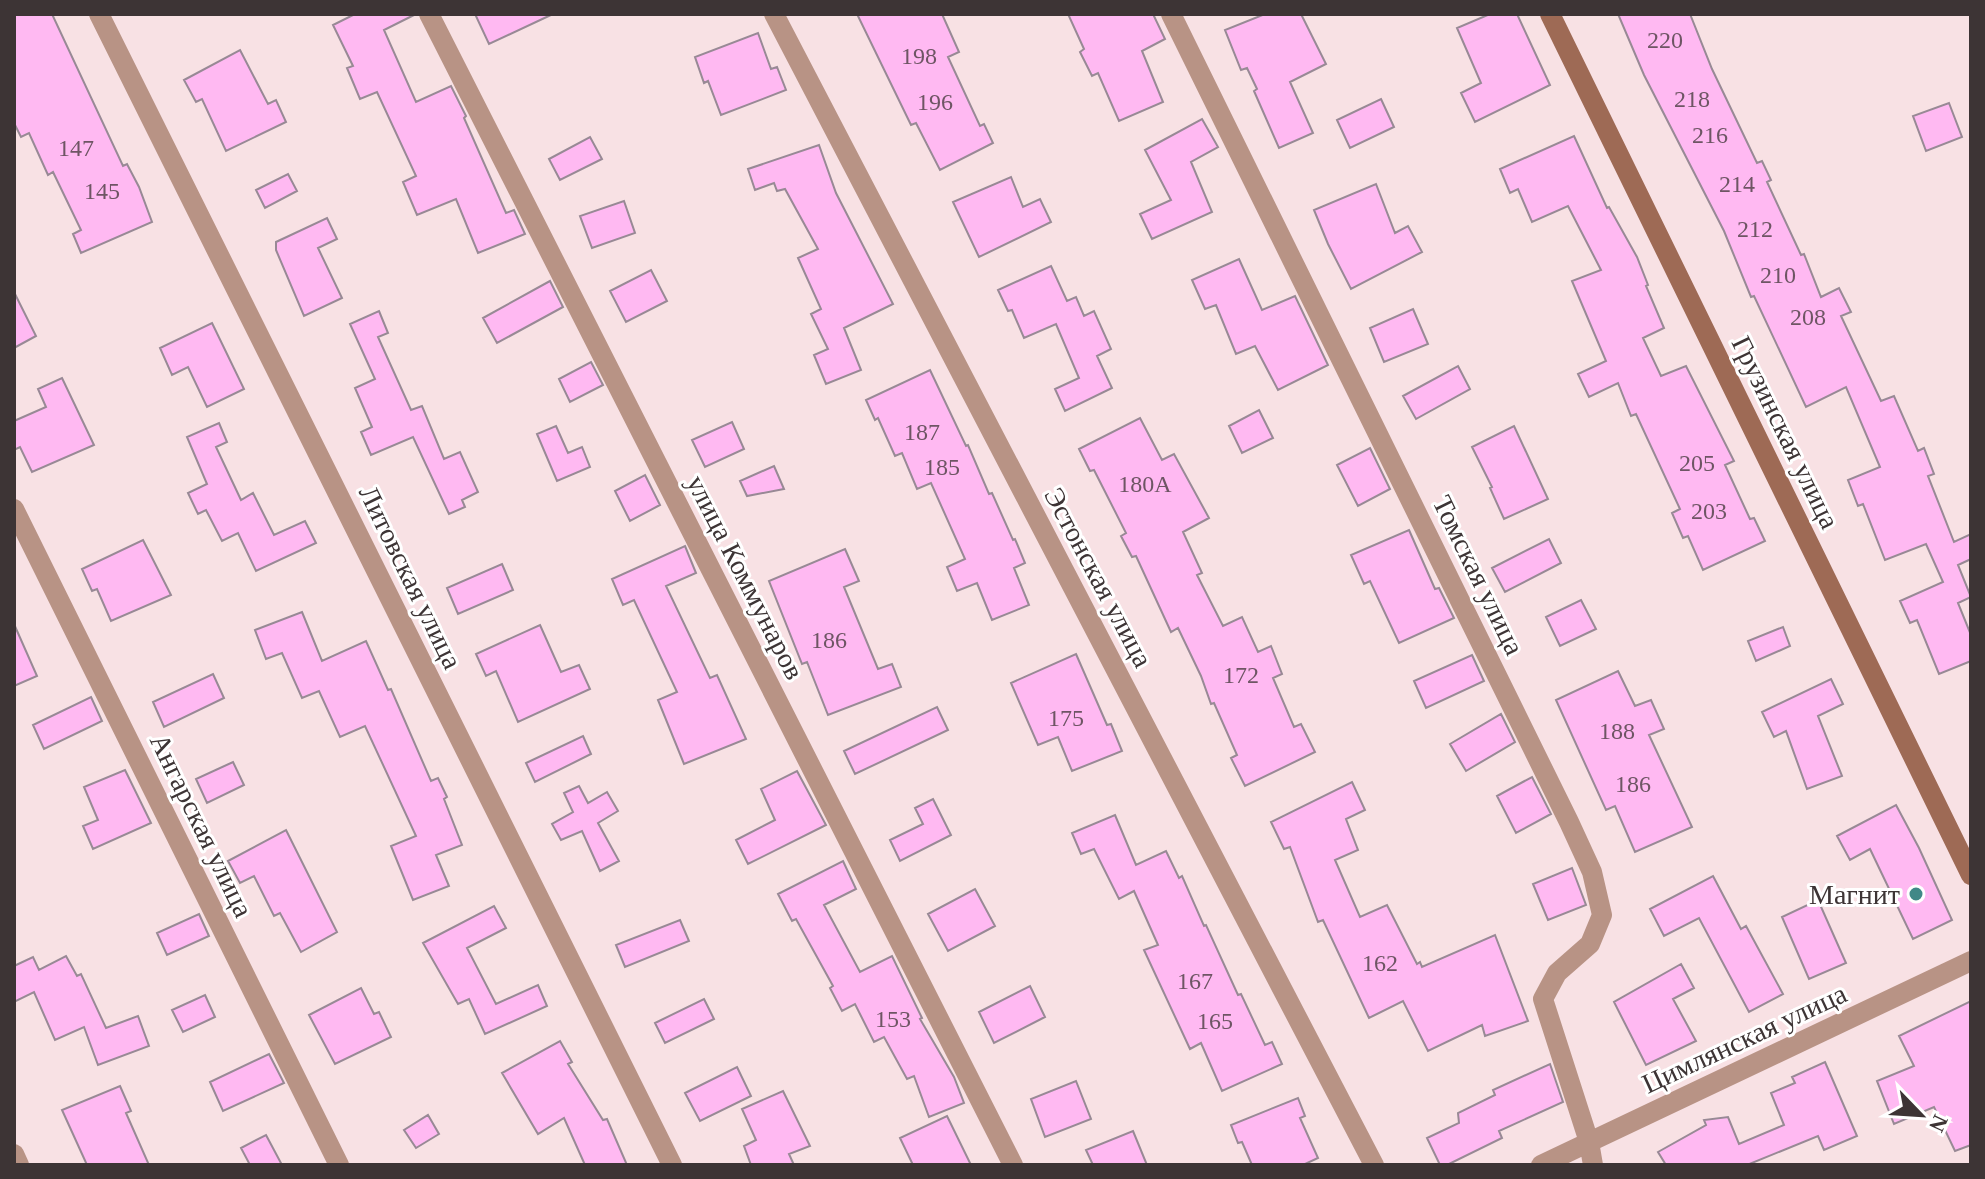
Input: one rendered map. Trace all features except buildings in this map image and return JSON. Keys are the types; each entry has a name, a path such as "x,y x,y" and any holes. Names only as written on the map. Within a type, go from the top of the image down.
{"main road":[{"name":"Грузинская улица","path":"1550,14 1971,875"}],"street":[{"name":"Литовская улица","path":"99,14 672,1165"},
{"name":"улица Коммунаров","path":"429,14 1013,1165"},
{"name":"Эстонская улица","path":"774,14 1374,1165"},
{"name":"Томская улица","path":"1171,14 1592,872 1602,915 1590,944 1557,973 1543,999 1589,1142 1593,1165"},
{"name":"Ангарская улица","path":"14,509 339,1165"},
{"name":"Цимлянская улица","path":"1541,1165 1971,961"},
{"path":"14,1154 19,1165"}],"place":[{"name":"Магнит","path":"1916,894"}]}
